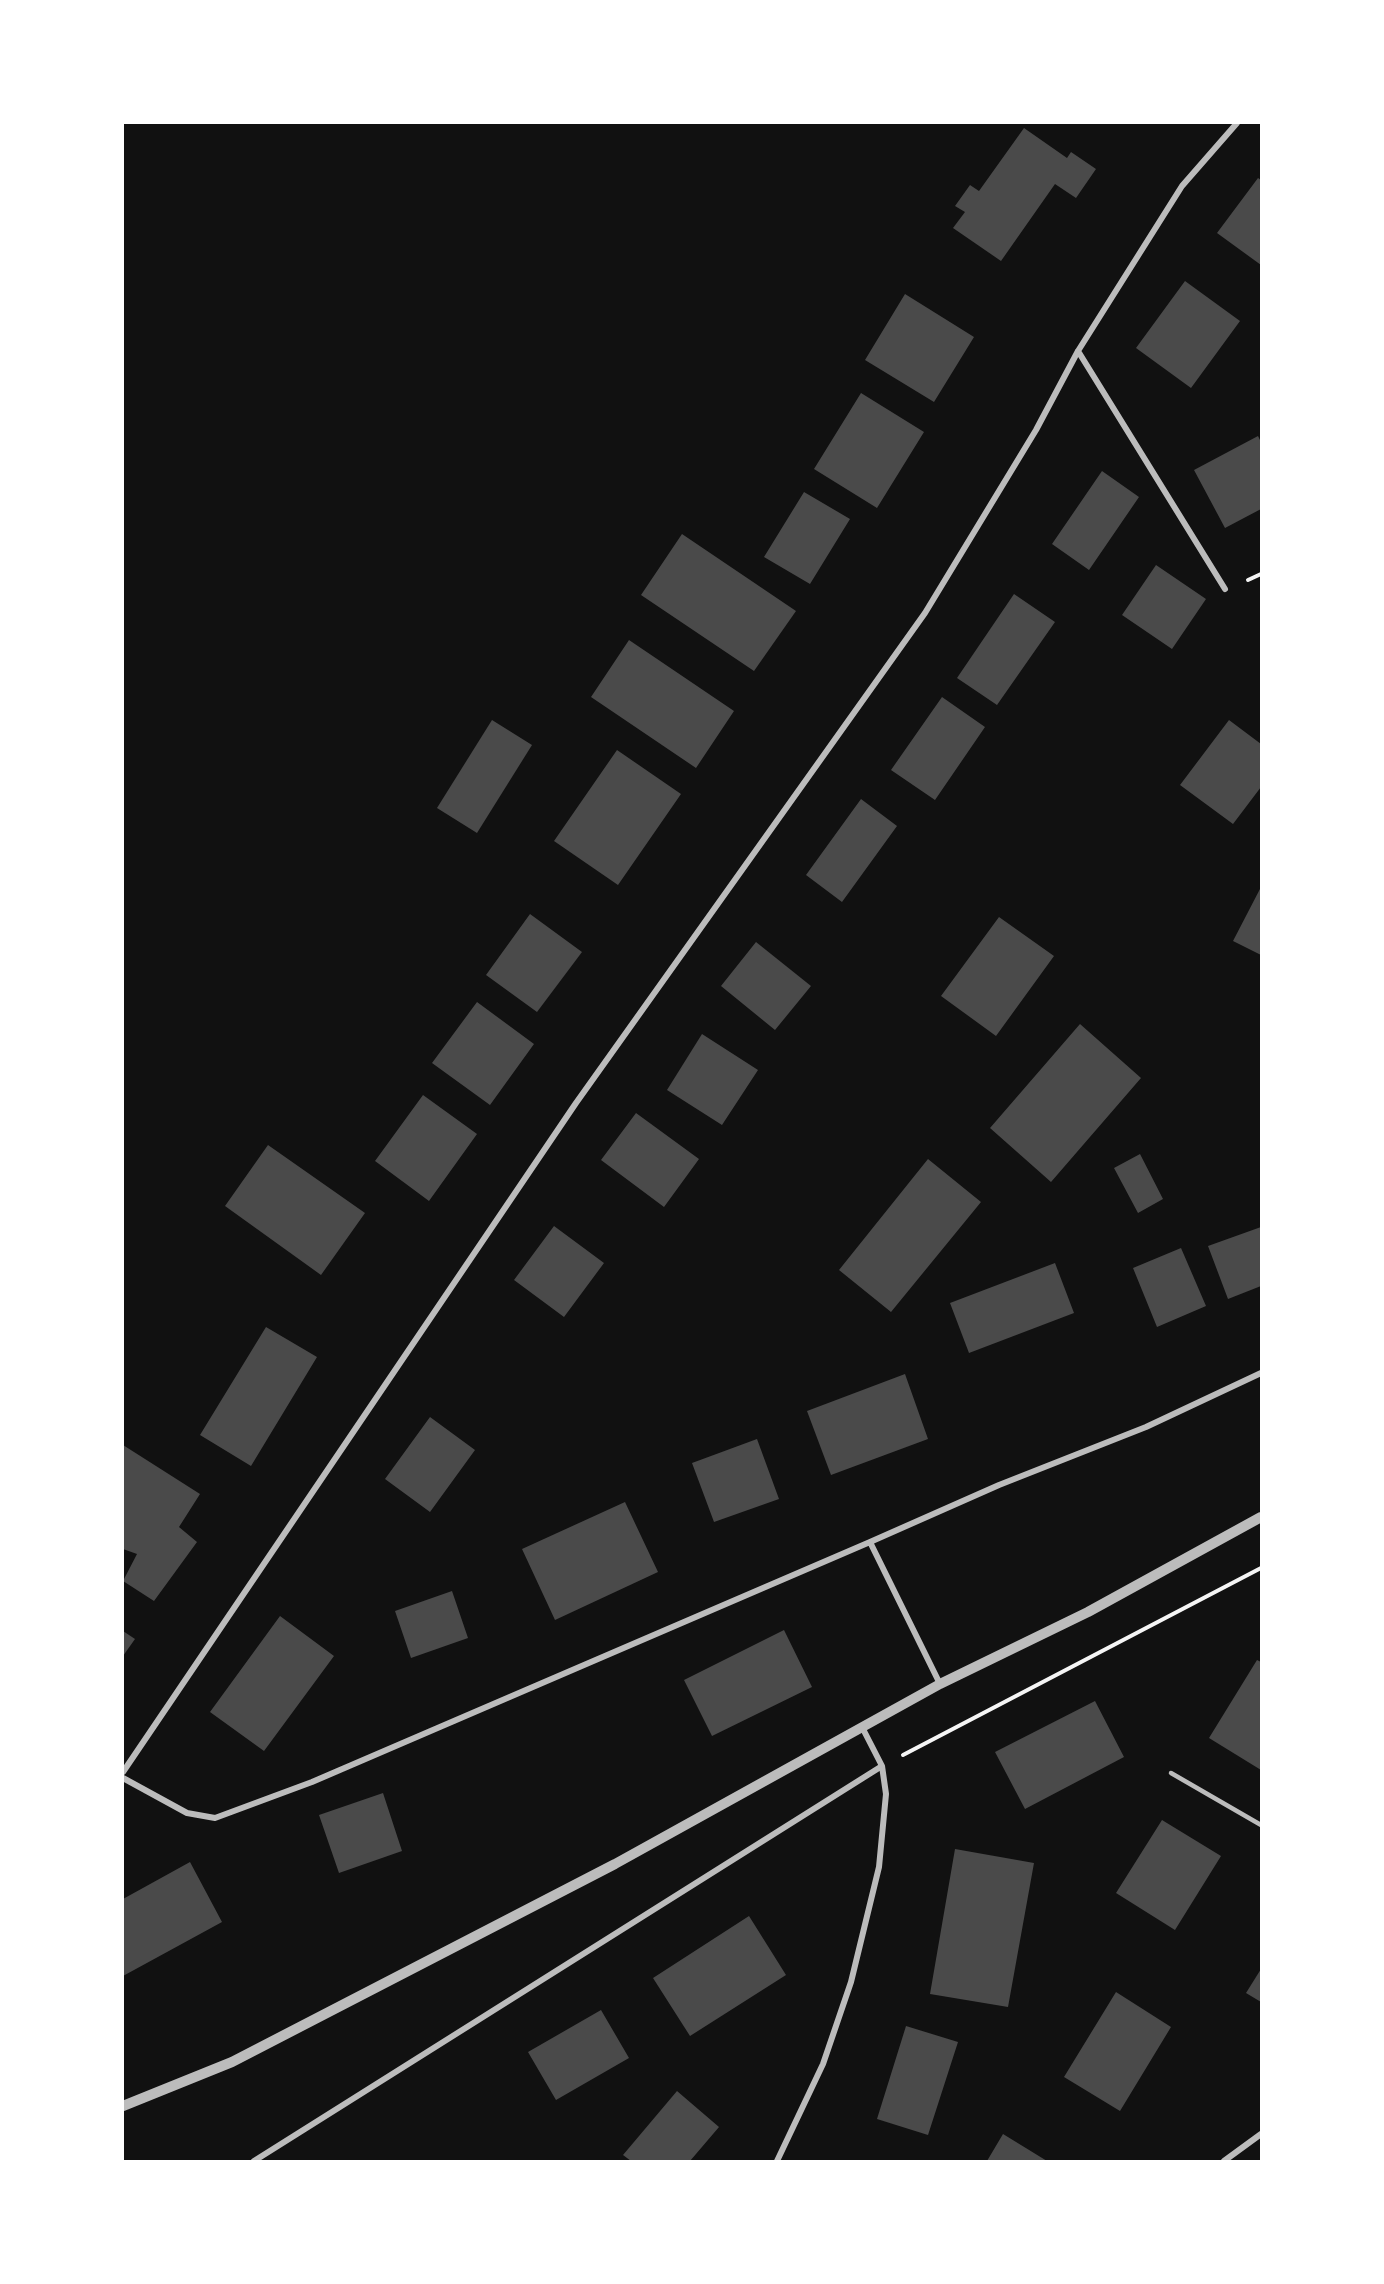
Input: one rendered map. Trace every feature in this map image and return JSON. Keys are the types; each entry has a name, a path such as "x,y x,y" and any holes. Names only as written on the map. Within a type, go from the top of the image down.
{"street":[{"path":"123,1772 576,1103 925,613 1036,430 1078,351 1182,186 1237,123"},
{"path":"1078,351 1225,589"},
{"path":"123,1779 187,1813 215,1818 312,1782 999,1485 1146,1427 1261,1373"},
{"path":"123,2106 232,2062 615,1864 940,1684 1088,1612 1261,1517"},
{"path":"870,1542 940,1684"},
{"path":"777,2161 823,2064 851,1982 879,1867 885,1794 882,1766 862,1727"},
{"path":"254,2161 882,1766"},
{"path":"1224,2161 1261,2134"}],"lane":[{"path":"1171,1773 1261,1825"}],"path":[{"path":"882,1766 1261,1568"}],"building":[{"path":"1024,128 1067,158 1071,152 1096,169 1076,198 1055,184 1001,261 953,228 965,212 955,206 970,185 979,191"},
{"path":"1258,178 1261,180 1261,265 1217,233"},
{"path":"1185,281 1240,321 1191,388 1136,348"},
{"path":"905,294 974,337 934,402 865,360"},
{"path":"861,393 924,432 877,508 814,469"},
{"path":"1258,436 1261,442 1261,509 1225,528 1194,470"},
{"path":"1102,471 1139,497 1089,570 1052,544"},
{"path":"804,492 850,519 810,584 764,557"},
{"path":"682,534 796,611 754,671 641,595"},
{"path":"1156,565 1206,599 1172,649 1122,615"},
{"path":"1014,594 1055,622 997,705 957,678"},
{"path":"629,640 734,711 696,768 591,697"},
{"path":"942,697 985,727 935,800 891,770"},
{"path":"492,720 532,745 477,833 437,808"},
{"path":"1229,720 1261,744 1261,787 1233,824 1180,785"},
{"path":"617,750 681,794 618,885 554,841"},
{"path":"861,799 897,826 842,902 806,875"},
{"path":"1261,887 1261,955 1233,941"},
{"path":"530,914 582,952 537,1012 486,975"},
{"path":"999,917 1054,956 996,1036 941,996"},
{"path":"756,942 811,986 775,1030 721,986"},
{"path":"477,1002 534,1044 490,1105 432,1063"},
{"path":"1080,1024 1141,1078 1051,1182 990,1128"},
{"path":"702,1034 758,1070 722,1125 667,1090"},
{"path":"423,1095 477,1134 429,1201 375,1161"},
{"path":"636,1113 699,1159 664,1207 601,1160"},
{"path":"268,1145 365,1213 321,1275 225,1206"},
{"path":"1140,1154 1163,1199 1138,1213 1114,1168"},
{"path":"928,1159 981,1202 891,1312 839,1270"},
{"path":"554,1226 604,1263 564,1317 514,1280"},
{"path":"1261,1227 1261,1286 1228,1299 1208,1246"},
{"path":"1181,1248 1206,1306 1157,1327 1133,1268"},
{"path":"1055,1263 1074,1313 969,1353 950,1303"},
{"path":"266,1327 317,1357 251,1466 200,1435"},
{"path":"905,1374 928,1439 831,1475 807,1411"},
{"path":"430,1417 475,1450 430,1512 385,1479"},
{"path":"757,1439 779,1499 714,1522 692,1463"},
{"path":"123,1445 200,1494 179,1527 197,1542 154,1601 123,1581 137,1554 123,1549"},
{"path":"625,1502 658,1572 555,1620 522,1549"},
{"path":"452,1591 468,1638 411,1658 395,1611"},
{"path":"280,1616 334,1656 264,1751 210,1712"},
{"path":"784,1630 812,1687 712,1736 684,1680"},
{"path":"123,1631 135,1639 123,1656"},
{"path":"1257,1660 1261,1662 1261,1770 1209,1738"},
{"path":"1095,1701 1124,1757 1025,1809 995,1752"},
{"path":"383,1793 402,1851 339,1873 319,1815"},
{"path":"1162,1820 1221,1856 1175,1930 1116,1893"},
{"path":"955,1849 1034,1863 1008,2007 930,1994"},
{"path":"190,1862 222,1922 123,1976 123,1899"},
{"path":"749,1916 786,1975 690,2036 653,1978"},
{"path":"1261,1969 1261,2002 1246,1993"},
{"path":"1116,1992 1171,2027 1120,2111 1064,2077"},
{"path":"601,2010 629,2058 556,2100 528,2052"},
{"path":"906,2026 958,2042 928,2135 877,2119"},
{"path":"677,2091 719,2127 690,2161 631,2161 623,2155"},
{"path":"1003,2134 1047,2161 987,2161"}]}
